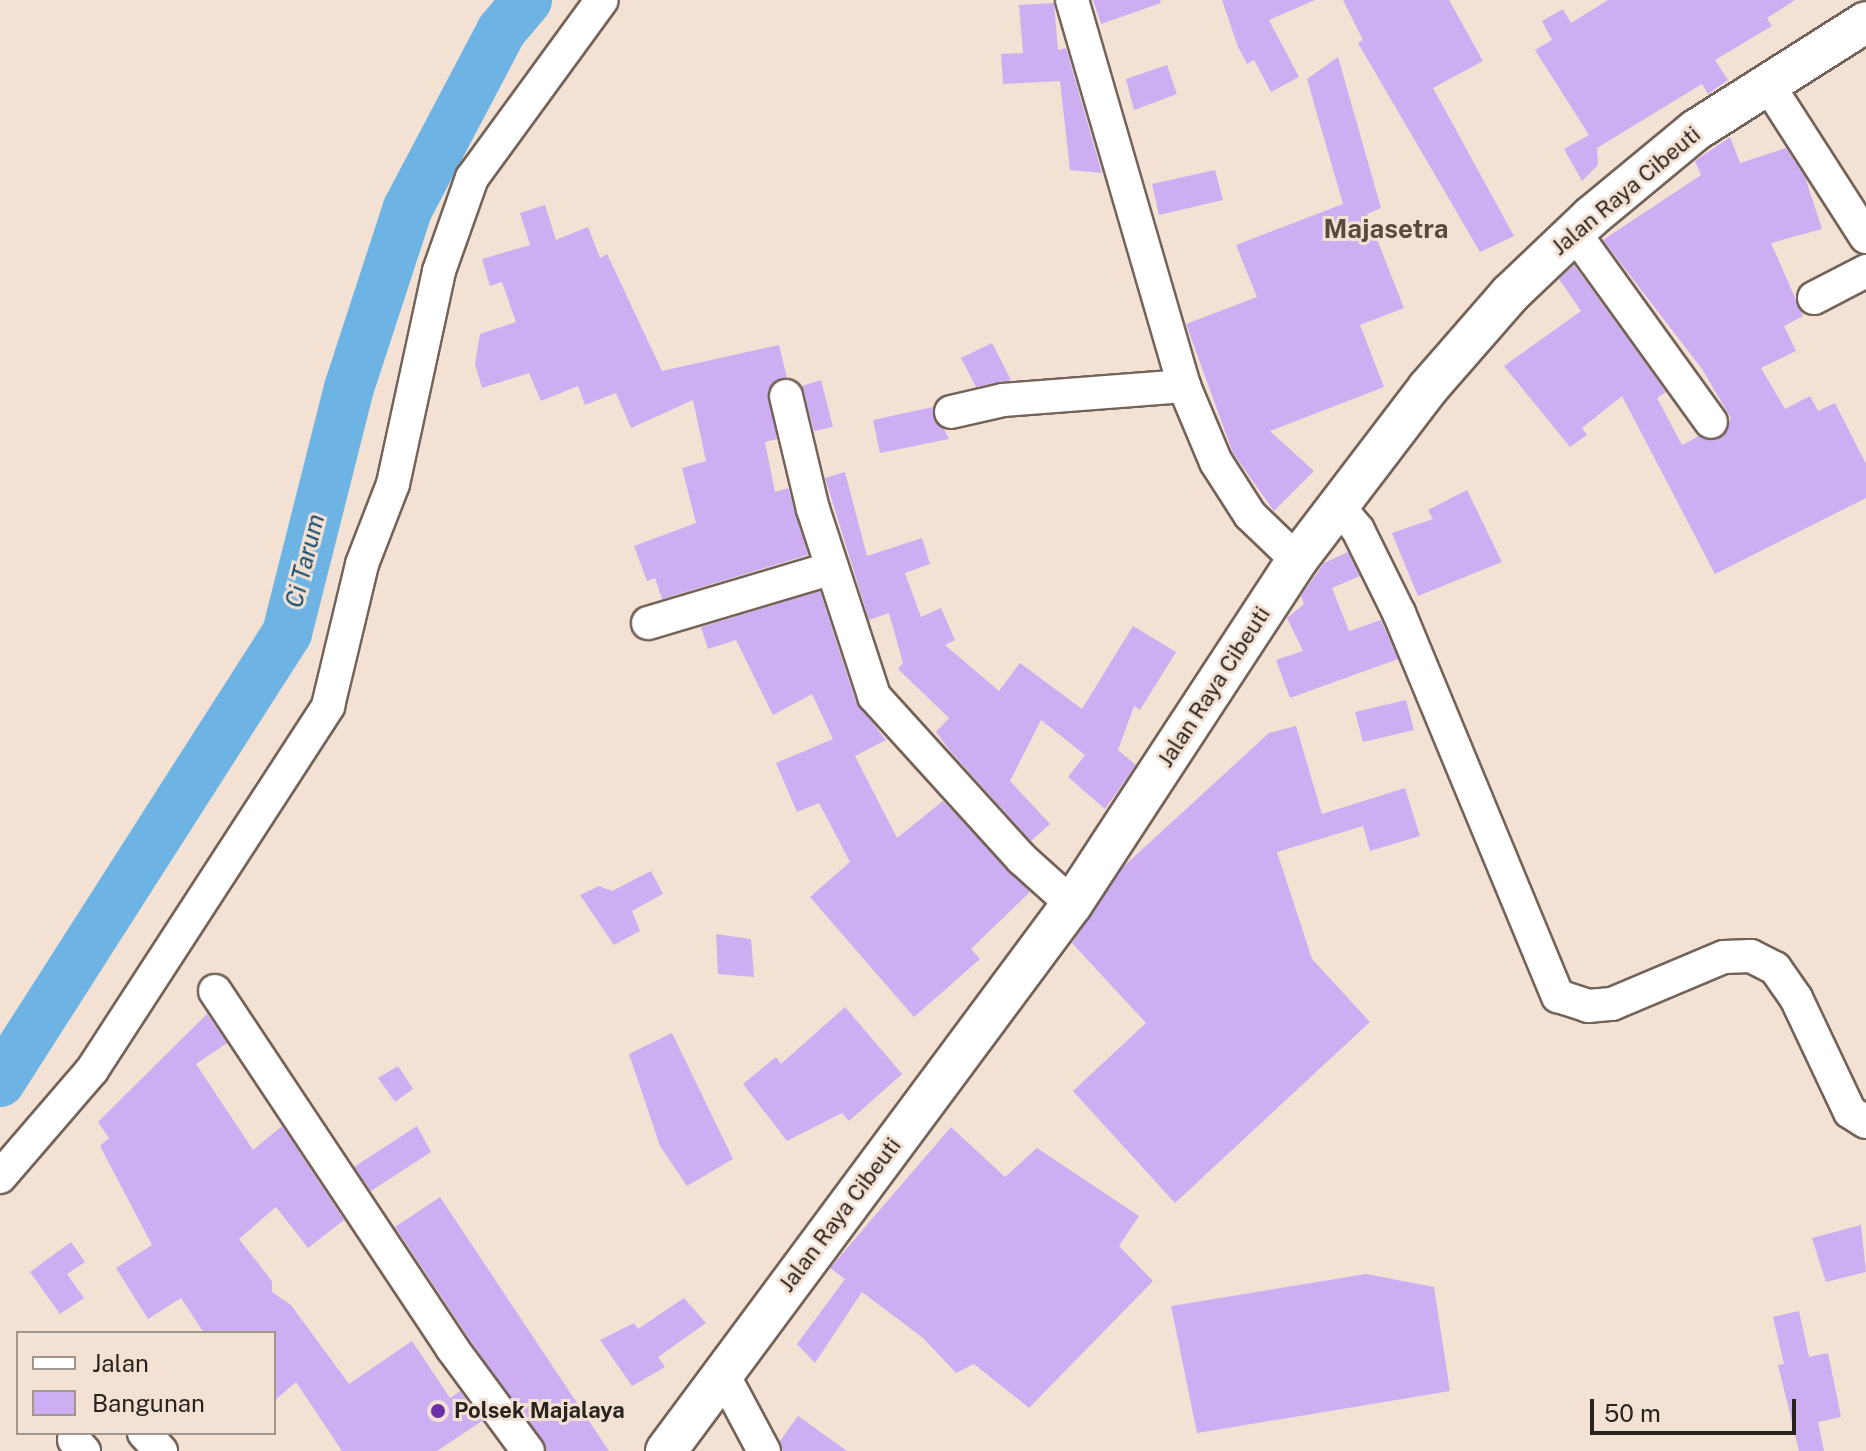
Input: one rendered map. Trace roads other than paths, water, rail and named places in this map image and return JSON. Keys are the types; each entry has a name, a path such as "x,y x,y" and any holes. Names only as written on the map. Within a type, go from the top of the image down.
{"main road":[{"name":"Jalan Raya Cibeuti","path":"666,1451 725,1378 759,1319 1072,904 1297,560 1449,364 1574,232 1696,130 1767,83 1865,25"}],"street":[{"path":"0,1177 92,1070 328,706 362,564 393,484 439,271 472,178 602,0"},
{"path":"1072,0 1184,386 1216,462 1250,515 1297,560"},
{"path":"1767,83 1866,237"},
{"path":"1574,232 1711,422"},
{"path":"1814,298 1866,271"},
{"path":"951,412 1003,400 1184,386"},
{"path":"786,396 832,568 881,707 1072,904"},
{"path":"1338,506 1358,530 1399,613 1558,996 1588,1006 1612,1004 1724,957 1751,956 1775,968 1796,998 1850,1112 1866,1122"},
{"path":"648,623 832,568"},
{"path":"215,991 452,1348 528,1451"},
{"path":"725,1378 764,1451"},
{"path":"146,1435 161,1451"}],"waterway":[{"name":"Ci Tarum","path":"0,1082 287,633 349,388 408,208 502,30 527,0"}],"place":[{"name":"Polsek Majalaya","path":"438,1411"}],"district":[{"name":"Majasetra","path":"1386,229"}]}
